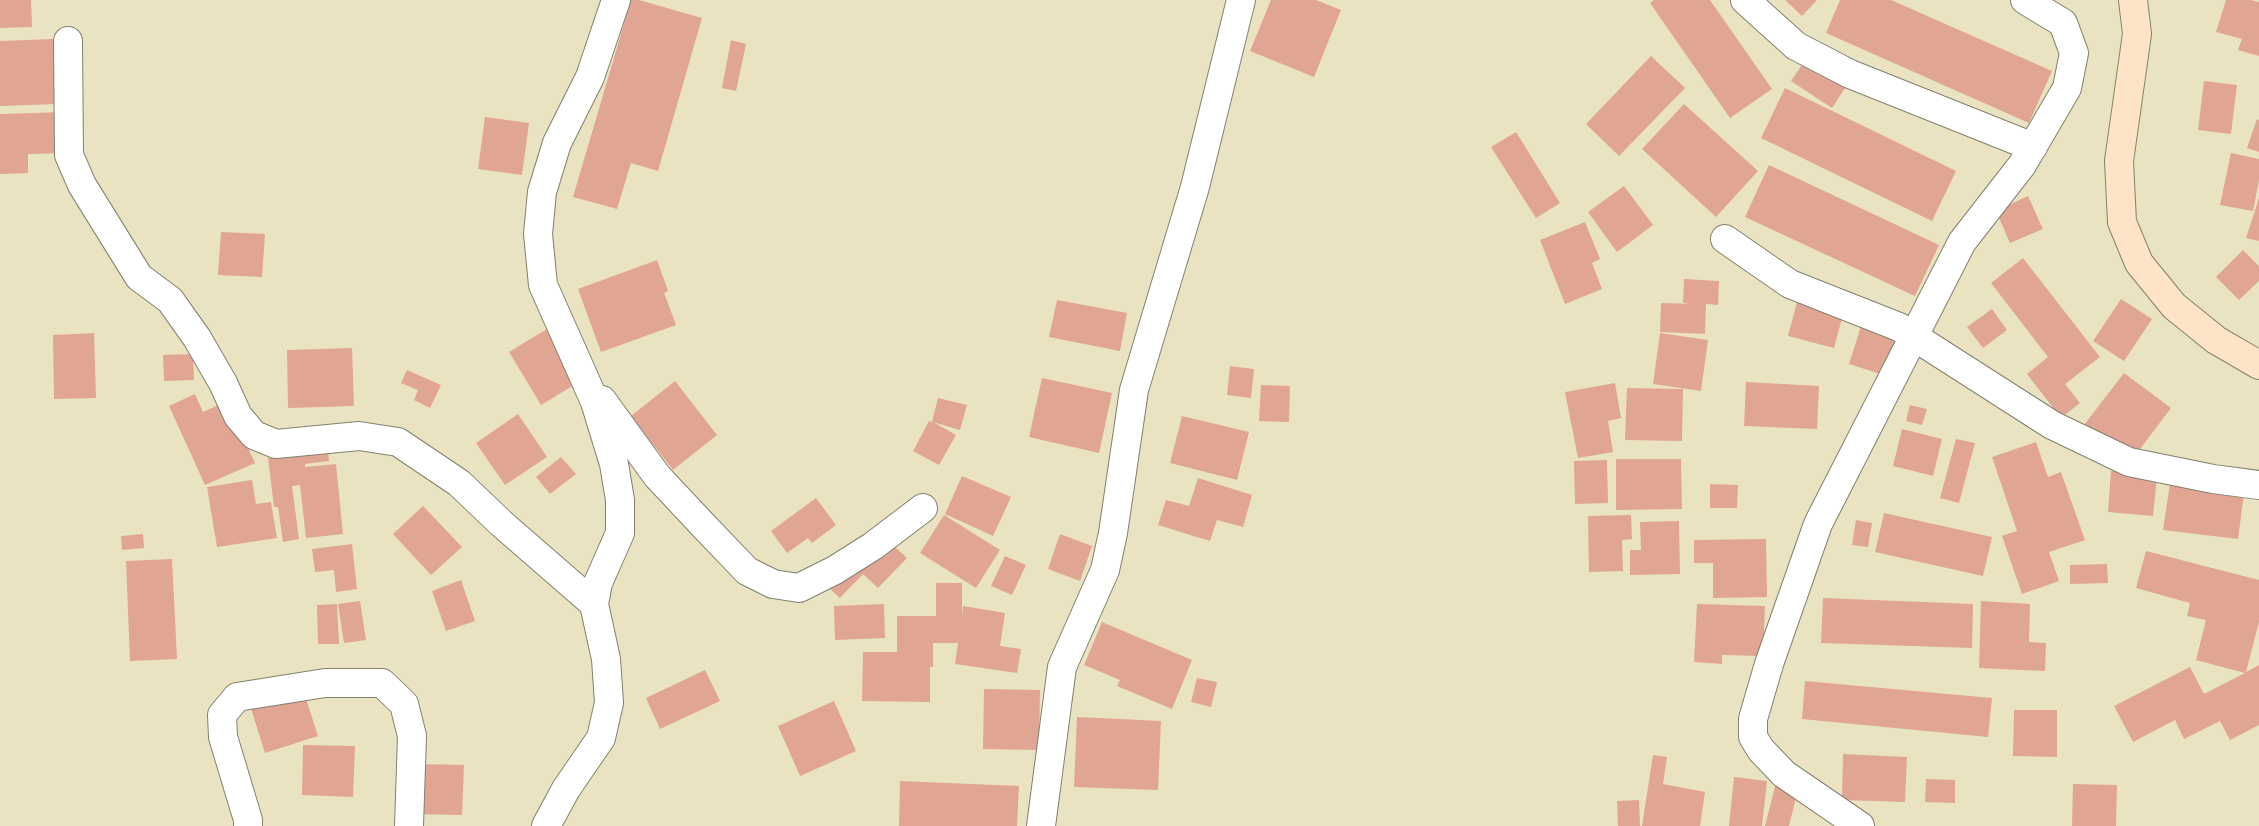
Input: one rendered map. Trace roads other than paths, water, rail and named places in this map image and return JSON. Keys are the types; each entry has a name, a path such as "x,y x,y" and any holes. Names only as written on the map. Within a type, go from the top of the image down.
{"main road":[{"path":"2132,0 2138,34 2119,161 2122,222 2139,263 2174,306 2216,340 2259,365"}],"street":[{"path":"546,826 566,789 601,738 610,703 606,659 594,604 598,583 620,533 620,500 614,464 595,402 543,285 538,234 542,192 557,143 590,77 616,0"},
{"path":"1040,826 1062,667 1105,570 1113,533 1134,390 1195,188 1212,108 1241,0"},
{"path":"1745,0 1796,46 1850,74 2032,147"},
{"path":"1860,826 1784,774 1761,750 1753,737 1754,719 1769,664 1818,524 1962,242 2022,165 2066,88 2074,53 2063,24 2025,0"},
{"path":"68,42 68,155 82,185 139,277 170,300 197,338 223,383 238,416 254,435 276,444 359,436 398,442 459,483 502,524 594,604"},
{"path":"1725,239 1790,284 1899,327 2052,425 2129,462 2213,479 2259,485"},
{"path":"582,373 657,476 748,571 773,584 800,588 835,570 873,546 923,508"},
{"path":"248,826 248,820 223,737 222,715 237,697 325,683 382,683 404,704 412,736 409,826"},
{"path":"562,826 566,789"}]}
